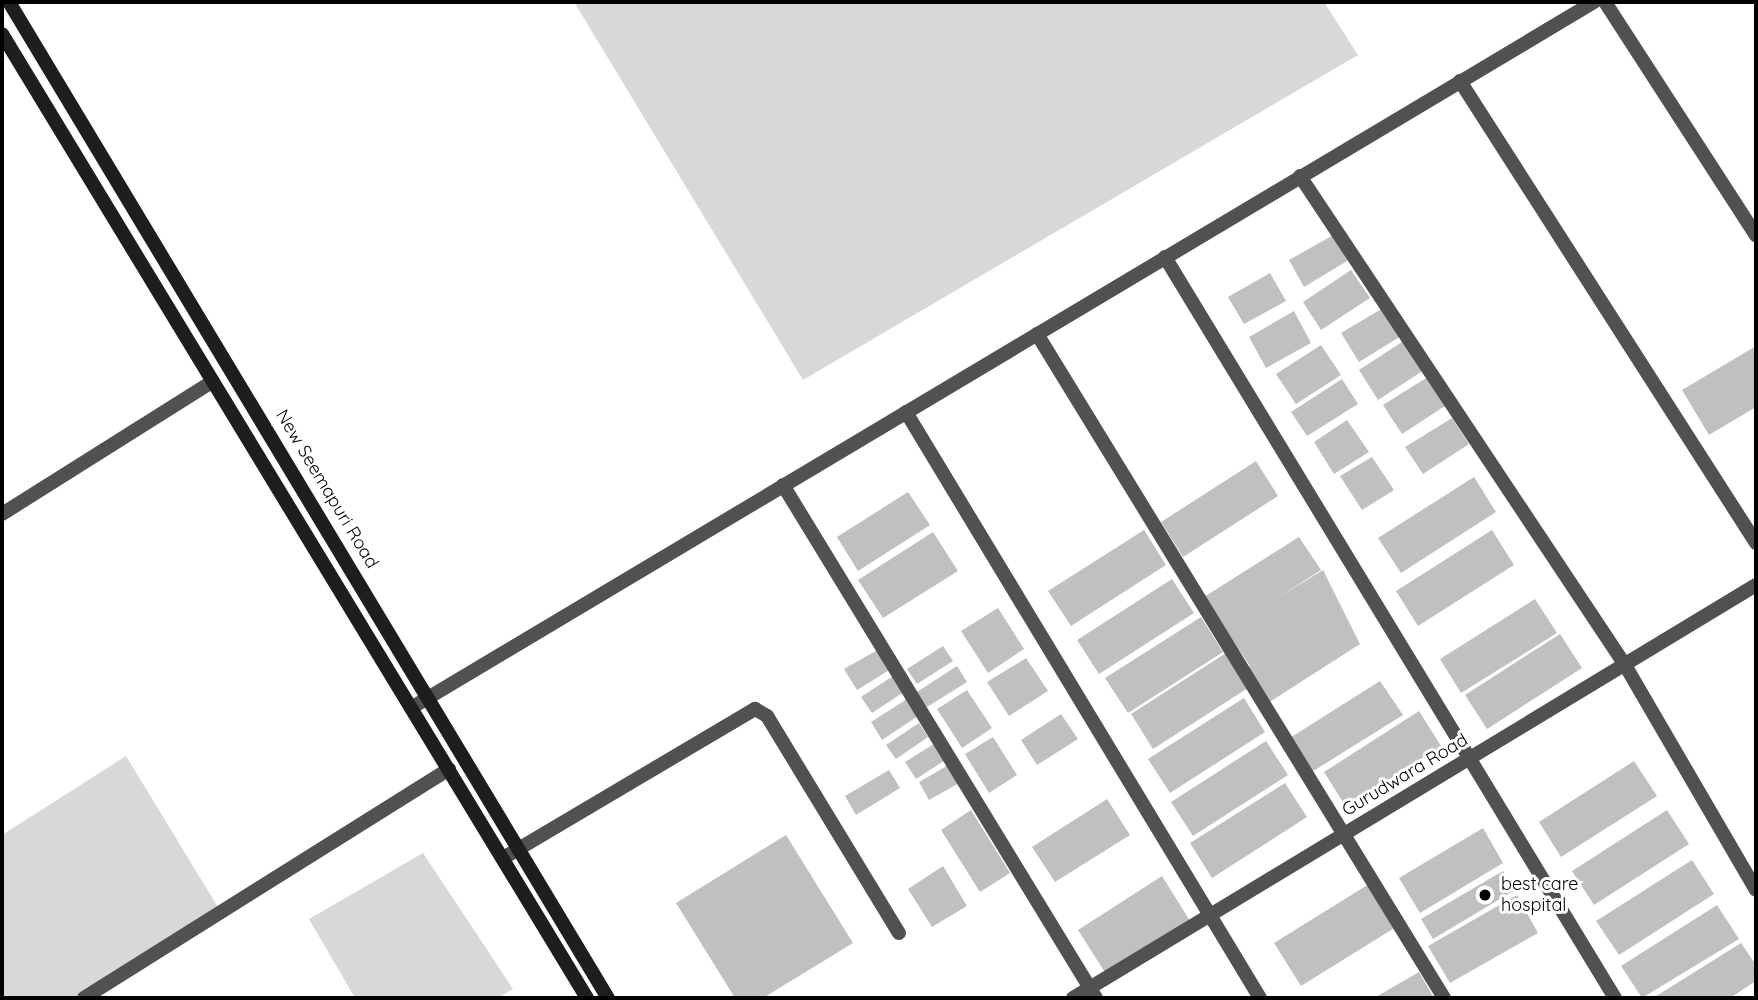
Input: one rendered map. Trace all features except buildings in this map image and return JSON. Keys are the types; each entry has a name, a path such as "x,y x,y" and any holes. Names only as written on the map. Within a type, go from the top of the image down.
{"main road":[{"name":"New Seemapuri Road","path":"9,2 425,699 522,847 608,998"},
{"path":"2,34 587,998"}],"street":[{"path":"411,708 1594,2"},
{"path":"1605,2 1756,235"},
{"path":"1460,81 1756,543"},
{"path":"1300,177 1625,664 1756,890"},
{"path":"1165,257 1472,758 1615,998"},
{"path":"1037,334 1340,837 1444,998"},
{"path":"2,514 213,382"},
{"path":"906,412 1260,998"},
{"path":"783,485 1093,993"},
{"name":"Gurudwara Road","path":"1073,998 1093,993 1210,916 1756,585"},
{"path":"503,858 755,709 767,716 899,933"},
{"path":"87,997 449,769"}],"shaded area":[{"path":"574,2 1324,2 1358,55 803,380"},
{"path":"126,756 224,917 94,998 2,998 2,835"},
{"path":"423,853 513,989 498,998 355,998 309,919"}],"place":[{"name":"best care hospital","path":"1485,895"}]}
